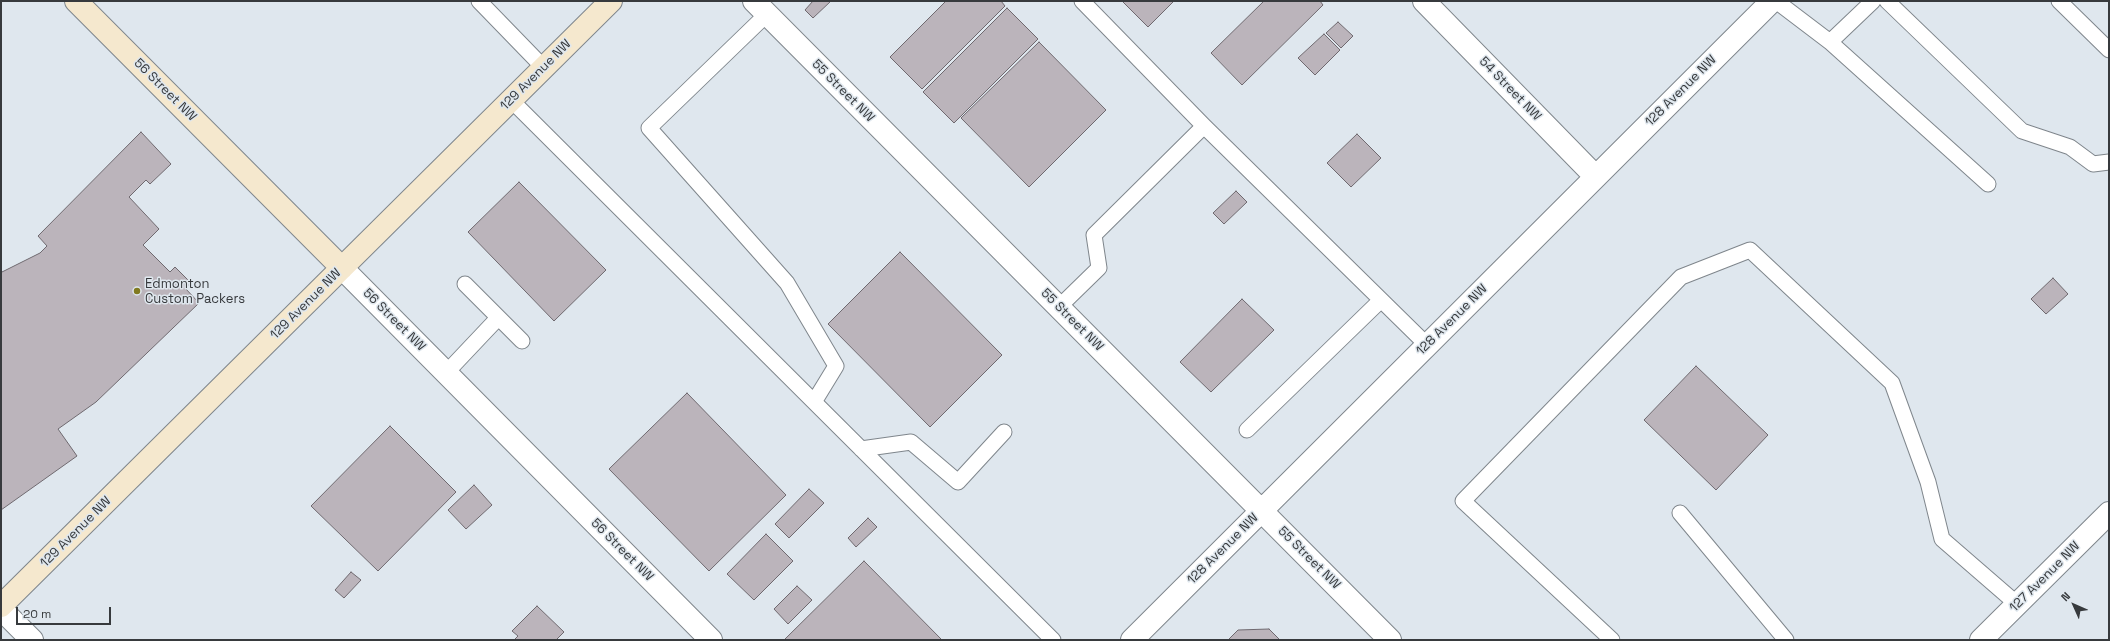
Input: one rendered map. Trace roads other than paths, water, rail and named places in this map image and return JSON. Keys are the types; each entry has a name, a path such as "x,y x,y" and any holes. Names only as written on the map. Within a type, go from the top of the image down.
{"street":[{"name":"56 Street NW","path":"76,1 711,640"},
{"name":"129 Avenue NW","path":"1,607 611,1"},
{"name":"54 Street NW","path":"1424,1 1596,176"},
{"name":"128 Avenue NW","path":"1132,640 1772,1"},
{"name":"55 Street NW","path":"760,8 1390,640"},
{"name":"127 Avenue NW","path":"1981,640 2109,514"},
{"path":"1,607 32,640"}],"lane":[{"path":"479,1 544,68"},
{"path":"1082,1 1204,126 1380,301 1427,345"},
{"path":"1776,1 1830,42 1988,184"},
{"path":"1830,42 1873,1"},
{"path":"1887,1 2022,131 2070,147 2094,164 2109,162"},
{"path":"2059,1 2109,50"},
{"path":"760,8 648,128 787,283 836,366 814,402"},
{"path":"511,100 1053,640"},
{"path":"1059,307 1099,268 1094,235 1204,126"},
{"path":"1612,640 1463,501 1681,276 1750,250 1892,382 1928,482 1942,539 2017,604"},
{"path":"465,284 522,341"},
{"path":"1247,430 1380,301"},
{"path":"446,373 498,318"},
{"path":"861,449 911,442 958,482 1004,432"},
{"path":"1680,513 1786,640"}],"place":[{"name":"Edmonton Custom Packers","path":"137,291"}]}
